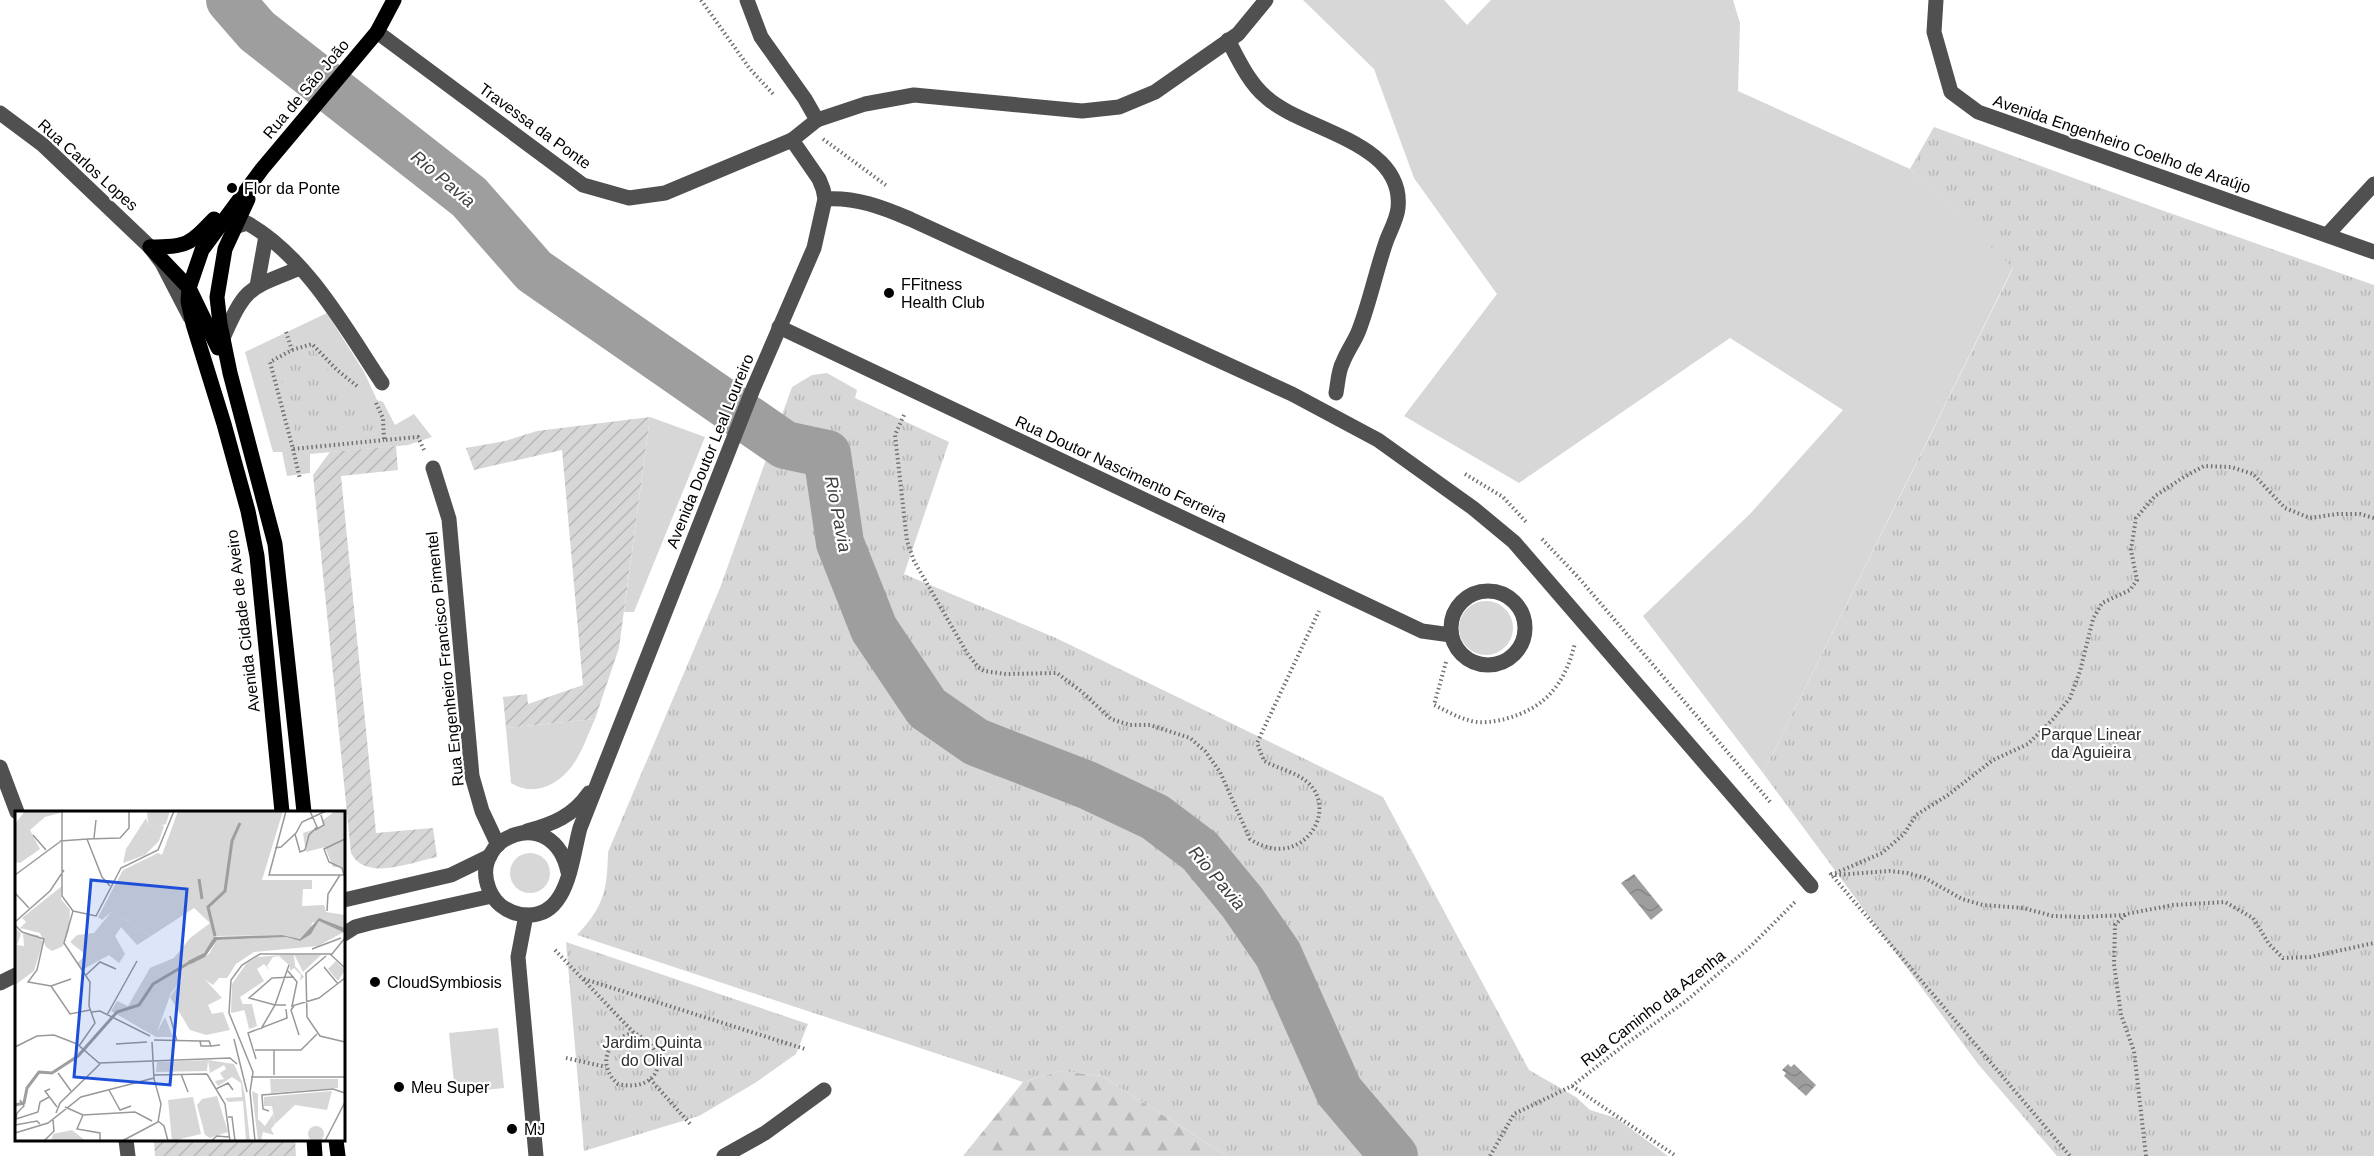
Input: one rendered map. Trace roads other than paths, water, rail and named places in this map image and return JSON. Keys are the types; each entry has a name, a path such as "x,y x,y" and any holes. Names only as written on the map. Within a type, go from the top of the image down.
{"main road":[{"name":"Rua de São João","path":"262,169 377,32 394,0"},
{"path":"150,247 179,247 189,242 262,169"},
{"path":"262,169 225,249 217,297 230,373 275,543 304,811"},
{"name":"Avenida Cidade de Aveiro","path":"262,169 202,250 189,288 188,301 248,511 257,556 282,811"},
{"path":"150,247 189,288 230,373"},
{"path":"314,1141 315,1156"},
{"path":"336,1141 338,1156"}],"street":[{"path":"747,0 761,38 805,99 812,124 865,104 914,95 1082,111 1119,107 1155,92 1238,34 1266,0"},
{"name":"Avenida Engenheiro Coelho de Araújo","path":"1936,0 1934,32 1951,92 1978,112 2374,252"},
{"name":"Travessa da Ponte","path":"377,32 583,185 629,198 664,193 792,140 812,124"},
{"path":"1228,40 1266,98 1312,123 1346,137 1370,153 1392,177 1398,192 1398,209 1359,331 1341,364 1336,393"},
{"name":"Rua Carlos Lopes","path":"0,113 43,146 150,247"},
{"path":"792,140 819,179 825,200 847,198 884,208 1292,394 1378,440 1473,508 1514,542 1811,886"},
{"path":"2327,235 2374,184"},
{"name":"Avenida Doutor Leal Loureiro","path":"526,915 539,913 551,907 561,898 567,885 568,872 580,828 753,389 814,248 825,200"},
{"path":"234,227 247,223 266,236 300,268 330,306 382,384"},
{"path":"257,286 266,236"},
{"name":"Avenida Cidade de Aveiro","path":"150,247 176,288 193,324"},
{"path":"223,338 238,304 246,294 257,286 300,268"},
{"name":"Rua Doutor Nascimento Ferreira","path":"779,327 1422,631 1451,635"},
{"name":"Rua Engenheiro Francisco Pimentel","path":"433,468 449,519 472,776 494,850"},
{"path":"1486,590 1510,597 1519,606 1526,631 1517,653 1508,661 1484,666 1472,663 1462,656 1451,635 1451,622 1455,610 1473,593 1486,590"},
{"path":"0,767 16,811"},
{"name":"Avenida Doutor Leal Loureiro","path":"370,892 451,875 494,850 508,837 566,818 582,803 599,779"},
{"path":"521,833 535,833 553,843 565,859 568,872"},
{"path":"494,850 486,869 487,883 492,896 501,906 513,913 526,915 518,957 536,1156"},
{"path":"345,893 351,895 370,892"},
{"path":"345,901 370,892"},
{"path":"345,927 492,896"},
{"path":"0,983 15,976"},
{"path":"724,1156 765,1133 824,1090"},
{"path":"126,1141 128,1156"}],"water":[{"path":"1634,874 1663,910 1651,920 1621,883"},
{"path":"1788,1064 1791,1067 1794,1064 1816,1085 1806,1096 1784,1076 1786,1073 1782,1070"}],"waterway":[{"name":"Rio Pavia","path":"230,0 257,31 469,197 534,271 785,445 827,454 840,543 874,629 927,708 976,742 1087,785 1155,817 1200,851 1242,902 1278,954 1339,1091 1394,1156"}],"place":[{"name":"Flor da Ponte","path":"232,188"},
{"name":"FFitness Health Club","path":"889,293"},
{"name":"CloudSymbiosis","path":"375,982"},
{"name":"Meu Super","path":"399,1087"},
{"name":"MJ","path":"512,1129"}],"park label":[{"name":"Parque Linear da Aguieira","path":"2091,743"},
{"name":"Jardim Quinta do Olival","path":"652,1051"}]}
